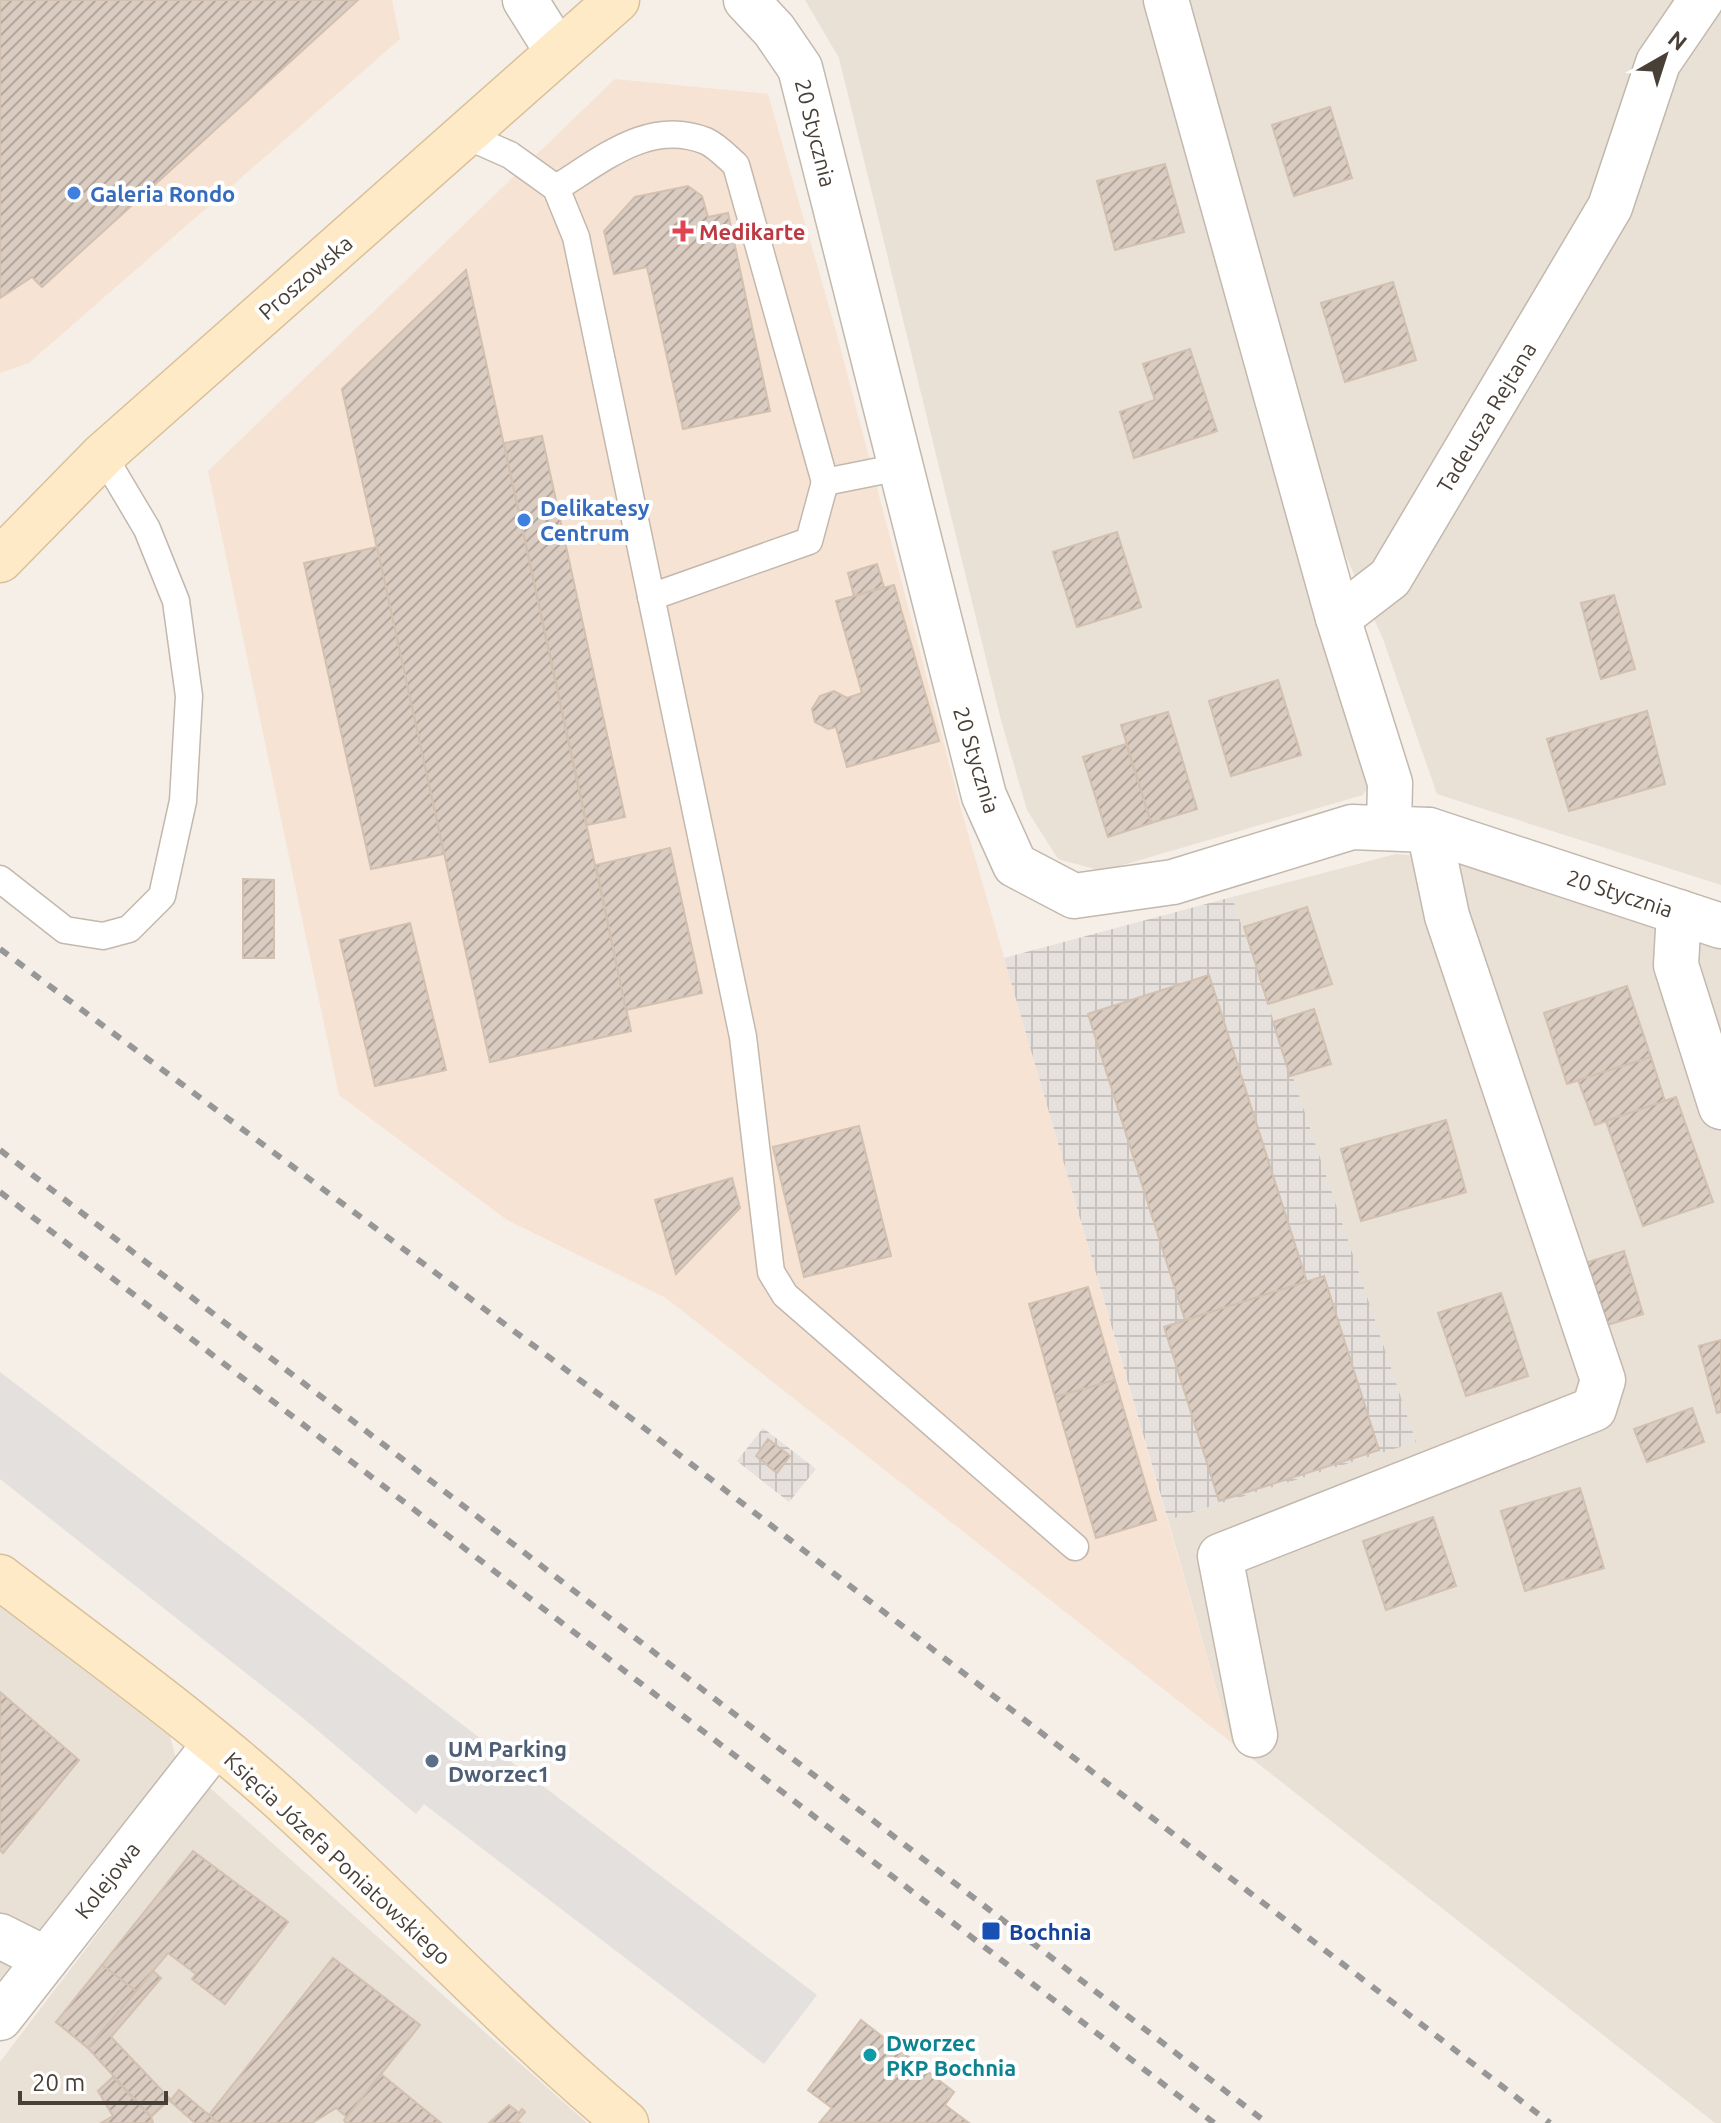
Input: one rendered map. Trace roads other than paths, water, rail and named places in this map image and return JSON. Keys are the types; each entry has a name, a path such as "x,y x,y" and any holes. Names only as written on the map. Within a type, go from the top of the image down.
{"main road":[{"name":"Proszowska","path":"0,560 103,455 617,0"},
{"name":"Księcia Józefa Poniatowskiego","path":"0,1577 215,1744 293,1810 557,2066 626,2123"}],"street":[{"path":"525,0 557,51"},
{"name":"20 Stycznia","path":"746,0 774,30 800,68 984,796 1015,865 1074,896 1173,882 1352,827 1409,829 1721,926"},
{"path":"1166,0 1338,618 1390,783 1447,916 1603,1380 1594,1409 1220,1556 1255,1735"},
{"name":"Tadeusza Rejtana","path":"1338,618 1390,578 1610,207 1658,63 1701,0"},
{"path":"1679,912 1676,965 1721,1107"},
{"name":"Kolejowa","path":"0,2018 215,1744"},
{"path":"0,1936 46,1959"}],"lane":[{"path":"556,188 632,141 664,133 707,142 736,165 825,482 809,541 651,597"},
{"path":"465,135 510,155 556,188 576,237 743,1037 771,1272 785,1295 1075,1547"},
{"path":"0,879 65,930 103,936 129,929 162,896 183,801 189,696 176,601 147,529 103,455"},
{"path":"825,482 900,467"}],"railway":[{"path":"0,949 639,1424 1550,2123"},
{"path":"0,1150 1267,2123"},
{"path":"0,1192 1214,2123"}],"place":[{"name":"Galeria Rondo","path":"74,193"},
{"name":"Medikarte","path":"683,231"},
{"name":"Delikatesy Centrum","path":"524,520"},
{"name":"UM Parking Dworzec1","path":"432,1761"},
{"name":"Bochnia","path":"991,1931"},
{"name":"Dworzec PKP Bochnia","path":"870,2055"}]}
